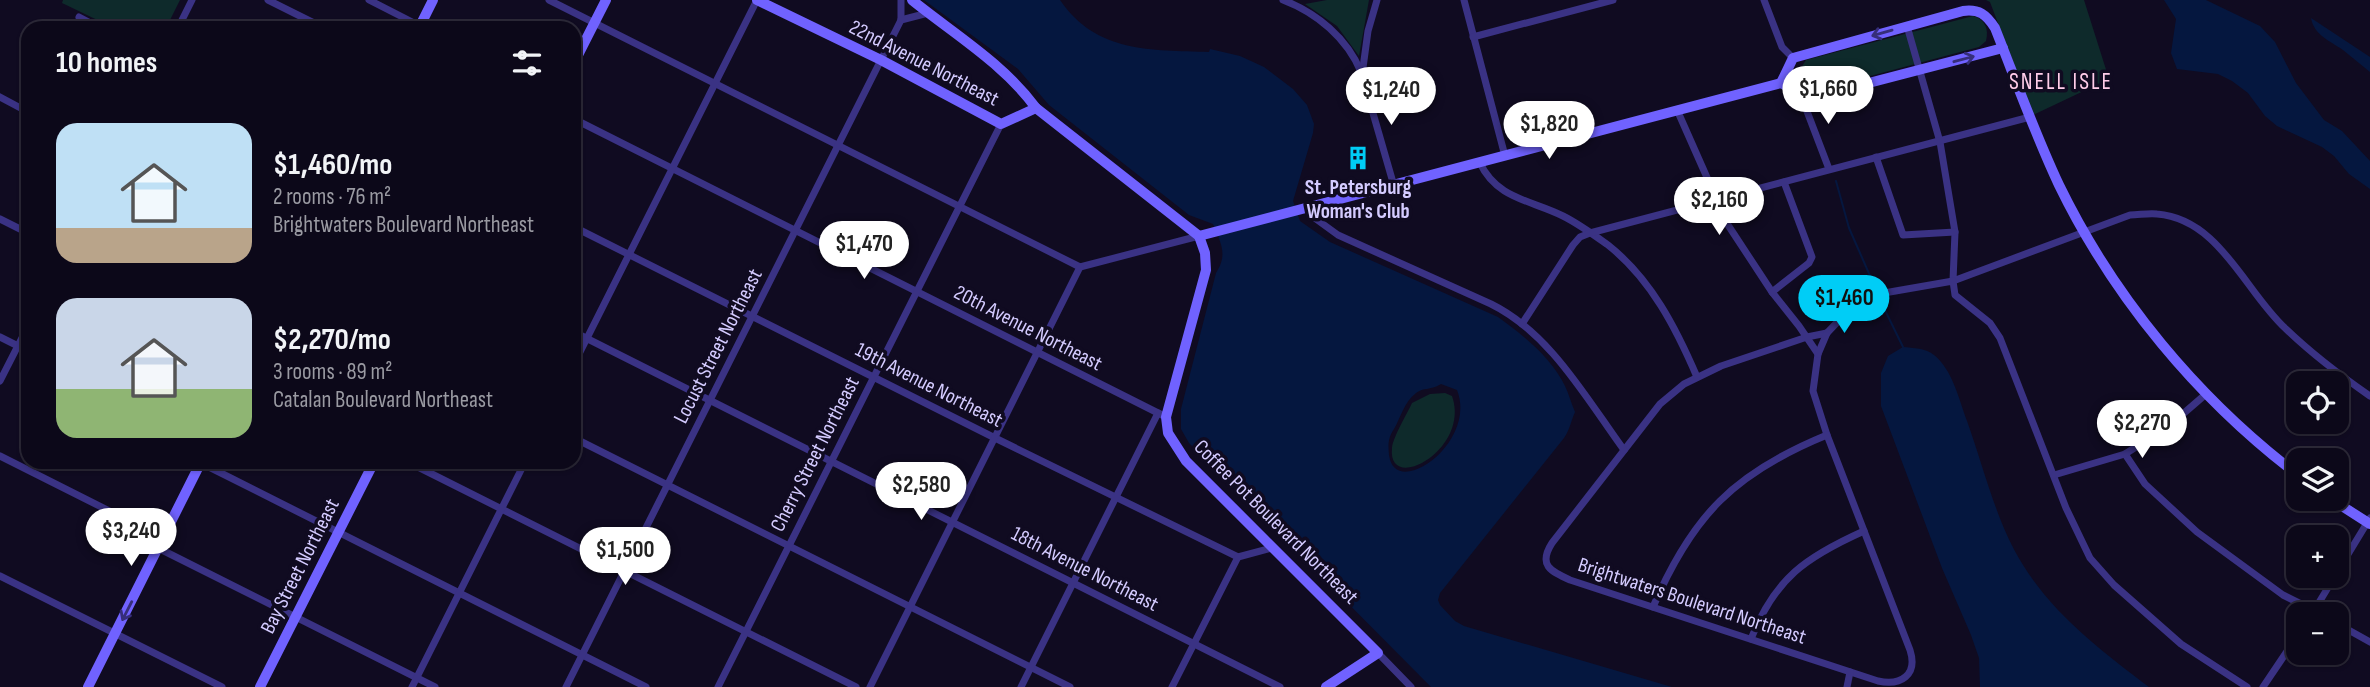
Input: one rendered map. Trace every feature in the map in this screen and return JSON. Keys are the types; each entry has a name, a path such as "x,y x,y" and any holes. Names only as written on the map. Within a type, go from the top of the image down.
{"street":[{"path":"182,21 192,0"},
{"path":"268,0 310,21"},
{"path":"369,0 409,21"},
{"path":"423,21 433,0"},
{"path":"549,0 1080,267 1781,83 1808,97 1826,95 2003,48"},
{"path":"581,49 606,0"},
{"path":"581,351 757,0"},
{"name":"22nd Avenue Northeast","path":"757,0 881,60 1000,124 1036,108"},
{"name":"Locust Street Northeast","path":"566,687 901,20 901,0"},
{"path":"912,0 1003,71 1024,91 1036,108 1199,236 1205,253 1206,270 1162,415 1116,497 1021,687"},
{"path":"1283,0 1325,23 1357,62 1394,186"},
{"path":"1362,75 1369,23 1377,0"},
{"path":"1464,0 1505,156"},
{"path":"1473,37 1613,0"},
{"path":"1764,0 1782,47 1793,58"},
{"path":"1781,83 1793,58 1963,11 1978,10 1989,18 2060,187 2084,232 2141,318 2206,394 2286,465"},
{"path":"901,20 928,13"},
{"path":"79,17 87,21"},
{"path":"1907,26 1940,142 1955,232 1955,295 1990,323 2000,338 2066,508 2090,558 2114,585 2181,644 2247,687"},
{"path":"1800,93 1829,169"},
{"path":"0,97 21,108"},
{"path":"1678,112 1728,225 1772,292 1818,354"},
{"path":"1521,324 1580,237 2030,117"},
{"name":"20th Avenue Northeast","path":"581,123 1162,415"},
{"name":"Cherry Street Northeast","path":"718,687 1000,124"},
{"path":"1876,158 1903,235 1955,232"},
{"path":"1480,163 1486,175 1499,188 1566,217 1628,264 1654,295 1674,326 1697,377"},
{"path":"1772,292 1809,263 1812,257 1784,181"},
{"path":"1309,208 1316,219 1338,235 1491,304 1521,324 1559,361 1624,450 1660,404 1697,377 1807,337 1827,333"},
{"name":"Brightwaters Boulevard Northeast","path":"1624,450 1552,542 1546,555 1550,570 1570,580 1889,684 1905,678 1912,665 1910,650 1827,435 1813,391 1818,354 1827,333 1846,313 1869,299 1884,293 1953,281 2130,215 2157,214 2177,218 2205,234 2220,248 2269,312 2286,329 2370,396"},
{"path":"0,219 21,230"},
{"name":"19th Avenue Northeast","path":"581,231 1238,557"},
{"path":"870,687 1080,267"},
{"name":"18th Avenue Northeast","path":"581,336 1280,687"},
{"path":"0,337 21,348"},
{"path":"0,381 21,340"},
{"path":"2054,475 2125,454 2169,426 2206,394"},
{"name":"Coffee Pot Boulevard Northeast","path":"1162,415 1178,451 1411,687"},
{"path":"1653,607 1674,561 1717,503 1734,487 1774,459 1827,435"},
{"path":"581,442 1070,687"},
{"path":"2125,454 2145,484 2197,532 2295,602"},
{"path":"0,456 21,467"},
{"path":"24,469 296,617 435,687"},
{"path":"88,687 198,469"},
{"path":"213,469 646,687"},
{"name":"Bay Street Northeast","path":"260,687 370,469"},
{"path":"422,469 856,687"},
{"path":"412,687 521,469"},
{"path":"2349,509 2369,521 2349,554"},
{"path":"1751,639 1766,606 1791,574 1819,552 1864,531"},
{"path":"1172,687 1238,557 1272,548"},
{"path":"0,576 222,687"},
{"path":"2349,630 2370,642"},
{"path":"1326,687 1378,653"},
{"path":"2263,687 2286,653"},
{"path":"1847,687 1850,672"}],"green space":[{"path":"63,0 180,0 170,21 99,21 62,3"},
{"path":"1327,0 1369,0 1359,56 1337,26 1305,4"},
{"path":"1986,0 2084,0 2109,79 2033,115 1990,2"},
{"path":"1973,16 1981,19 1987,32 1986,41 1979,47 1814,91 1807,89 1800,82 1799,71 1806,60"},
{"path":"1445,393 1452,396 1455,416 1450,434 1440,449 1427,460 1414,466 1402,467 1394,461 1392,448 1412,403 1430,394"}],"water":[{"path":"924,0 1060,0 1074,17 1090,30 1108,39 1146,49 1209,52 1210,49 1240,56 1264,67 1293,89 1307,105 1314,124 1293,201 1300,221 1330,242 1498,317 1544,356 1565,386 1575,412 1564,438 1440,593 1440,605 1455,621 1464,626 1672,687 1431,687 1189,443 1181,429 1181,409 1216,273 1222,260 1221,243 1213,224 1189,215 1049,105 1018,69","holes":["1441,384 1457,390 1460,410 1456,429 1446,446 1433,460 1419,469 1405,472 1395,468 1389,455 1389,441 1408,401 1419,391"]},
{"path":"2164,0 2206,0 2260,26 2275,42 2296,83 2324,120 2342,131 2370,161 2370,189 2349,174 2334,156 2322,147 2277,126 2265,116 2248,93 2232,81 2218,74 2177,69 2171,53 2176,19"},
{"path":"2311,18 2370,57 2370,72 2319,33"},
{"path":"1903,347 1931,353 1946,368 1958,394 2005,531 2036,583 2080,632 2149,687 1980,687 1979,658 1971,635 1942,568 1881,406 1881,373 1888,356"}],"waterway":[{"path":"1836,181 1849,228 1878,294"},
{"path":"1880,300 1903,347"}],"place":[{"name":"St. Petersburg Woman's Club","path":"1358,158"}],"district":[{"name":"SNELL ISLE","path":"2061,82"}]}
